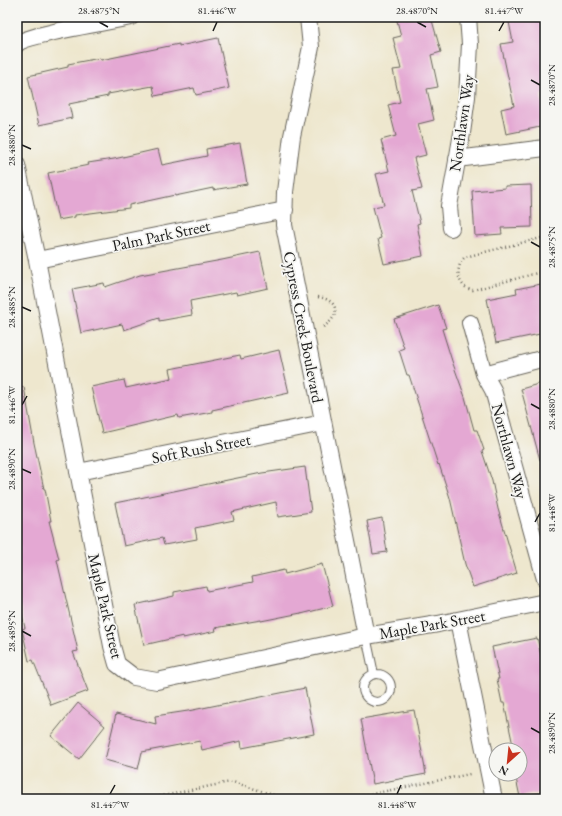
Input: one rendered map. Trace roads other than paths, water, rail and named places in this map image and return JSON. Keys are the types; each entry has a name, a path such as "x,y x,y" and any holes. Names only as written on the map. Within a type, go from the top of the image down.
{"street":[{"path":"17,44 20,41 41,35 131,17"},
{"name":"Cypress Creek Boulevard","path":"308,17 311,47 292,136 285,192 284,225 366,636"},
{"name":"Northlawn Way","path":"451,228 449,206 458,159 467,97 470,44 468,17"},
{"path":"458,159 545,148"},
{"name":"Maple Park Street","path":"17,165 37,260 112,646 117,664 134,677 157,681 366,636 458,620 545,602"},
{"name":"Palm Park Street","path":"37,260 285,210"},
{"name":"Northlawn Way","path":"470,323 484,374 493,390 545,579"},
{"path":"484,374 545,358"},
{"name":"Soft Rush Street","path":"78,472 323,423"},
{"path":"458,620 494,799"}],"lane":[{"path":"366,636 374,674"}]}
